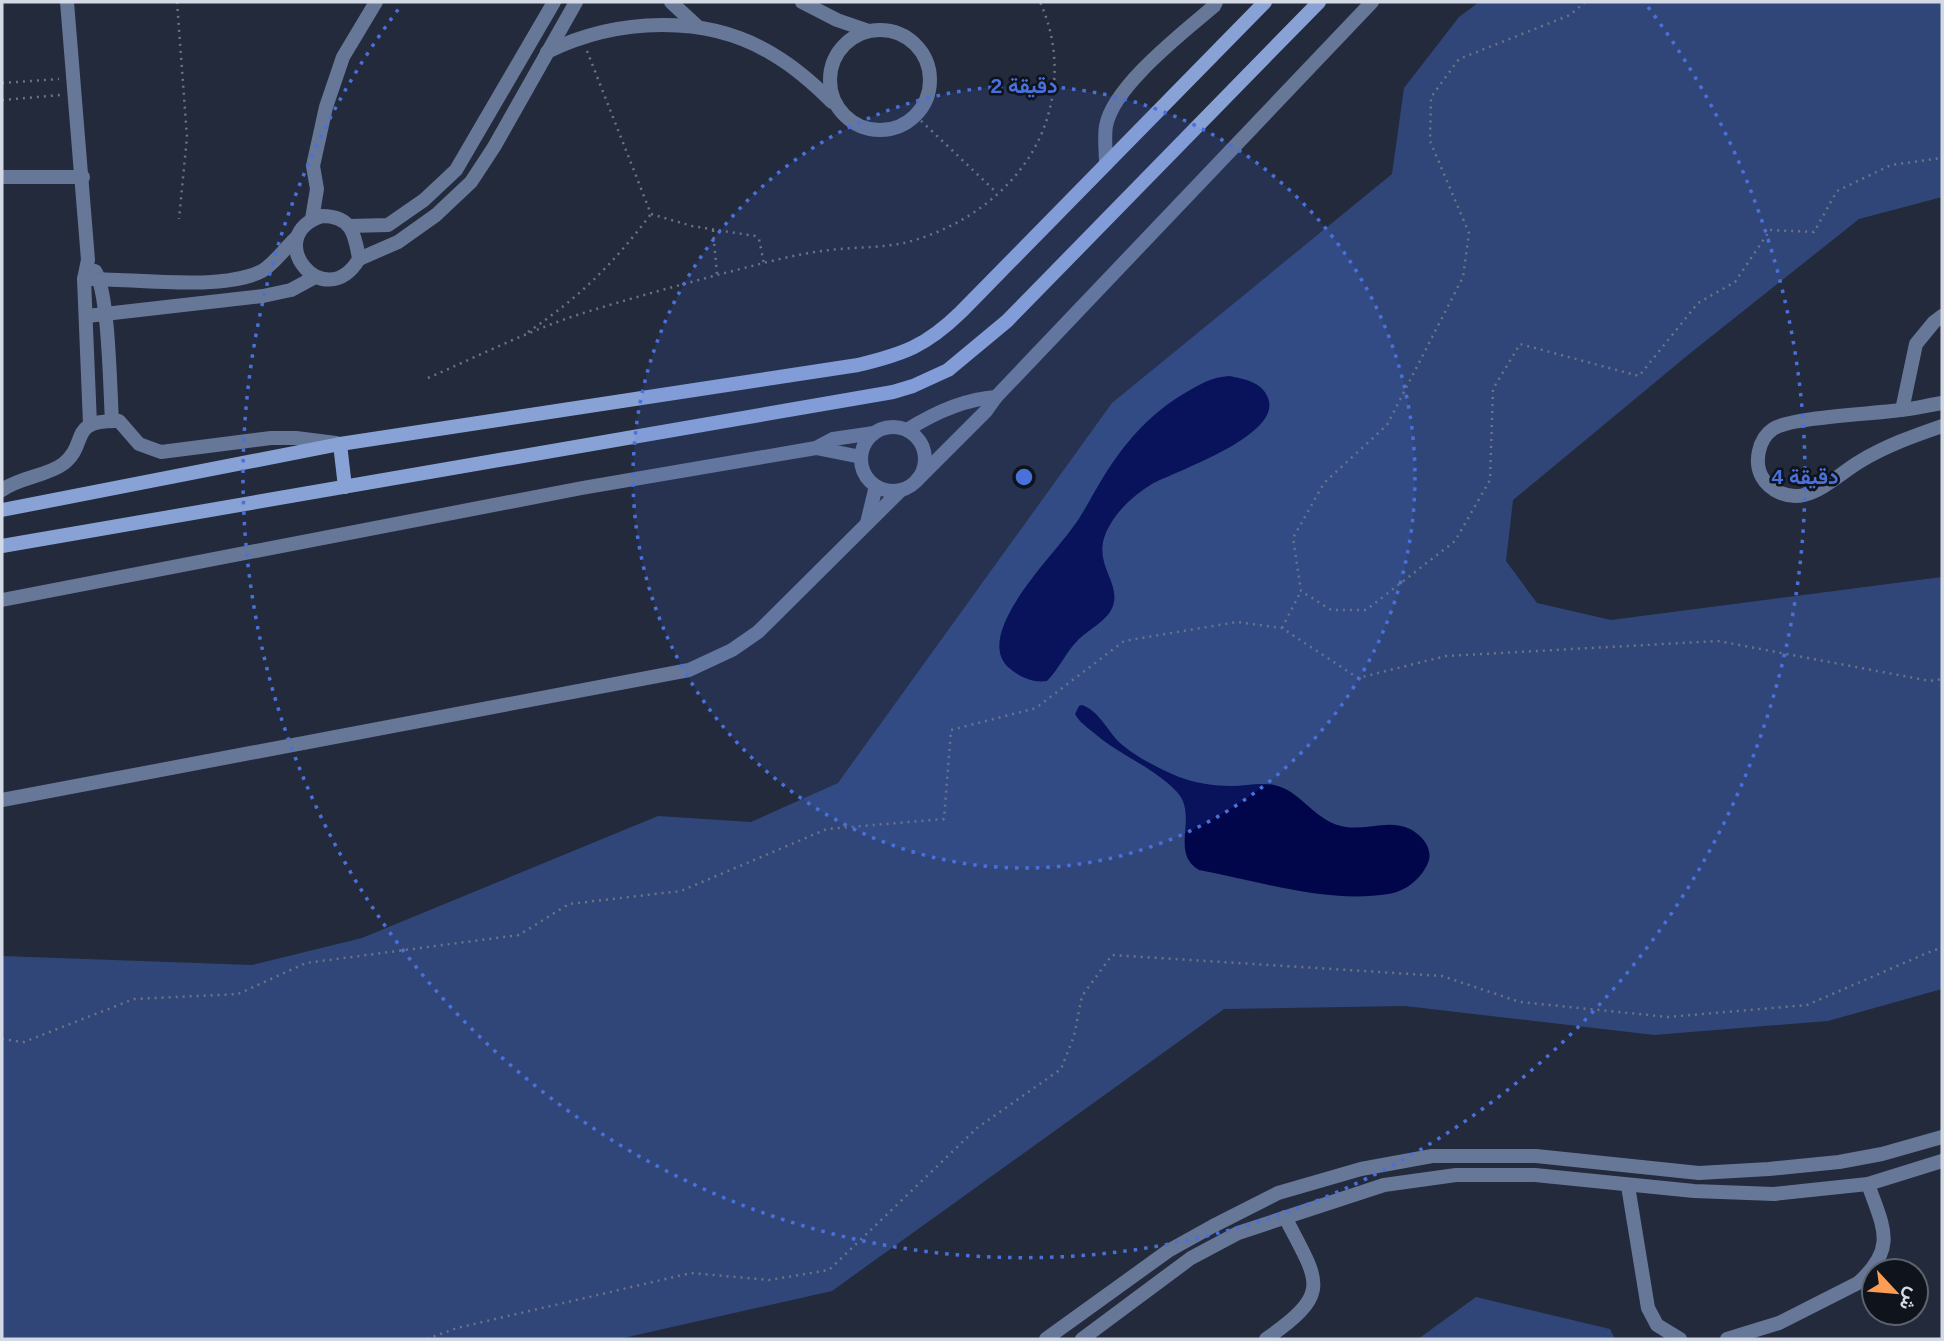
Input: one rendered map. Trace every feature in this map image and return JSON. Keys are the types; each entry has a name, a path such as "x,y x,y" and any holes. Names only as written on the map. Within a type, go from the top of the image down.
{"street":[{"path":"66,2 88,260 84,279 90,424"},
{"path":"312,219 317,189 313,166 326,107 343,57 376,2"},
{"path":"349,226 388,225 424,200 456,170 554,2"},
{"path":"297,237 297,257 315,278 321,281 345,273 359,258 398,242 436,215 471,182 494,147 576,2"},
{"path":"671,2 698,27"},
{"path":"802,2 837,20 869,31"},
{"path":"1106,164 1106,125 1119,99 1136,75 1216,2"},
{"path":"2,510 340,444 858,365 915,348 940,333 1265,2"},
{"path":"2,547 893,392 933,377 962,360 1007,321 1319,2"},
{"path":"2,800 689,670 732,650 758,632 901,490 917,480 986,411 996,397 1372,2"},
{"path":"546,52 582,37 620,28 659,24 698,27 737,37 772,53 805,76 844,116 856,125 872,130 888,130 903,125 916,116 930,87 924,56 914,43 901,34 885,30 869,31 855,36 843,46 830,73 833,103"},
{"path":"2,177 83,177"},
{"path":"84,279 149,282 228,280 262,270 297,237 303,226 321,216 341,219 349,226 354,234 359,258"},
{"path":"88,260 100,278 112,421"},
{"path":"87,316 263,296 291,290 315,278"},
{"path":"1902,410 1916,344 1942,316"},
{"path":"907,430 949,409 978,399 996,397"},
{"path":"1942,403 1802,421 1773,429 1759,449 1760,475 1770,488 1782,494 1804,495 1903,439 1942,426"},
{"path":"2,490 60,466 70,456 82,430 90,424 112,421 121,422 139,444 161,452 271,438 340,444"},
{"path":"2,600 569,491 816,448 833,439 874,433 886,427 907,430 916,436 924,453 922,471 917,480"},
{"path":"874,433 863,447 861,457 866,477 876,486 891,491 901,490"},
{"path":"340,444 345,487"},
{"path":"816,448 861,457"},
{"path":"867,525 876,486"},
{"path":"1046,1339 1168,1251 1278,1192 1361,1169 1432,1156 1536,1156 1699,1173 1839,1162 1882,1154 1942,1137"},
{"path":"1535,1175 1536,1156"},
{"path":"1082,1339 1191,1258 1238,1233 1384,1185 1456,1175 1535,1175 1628,1186 1774,1194 1868,1184 1942,1161"},
{"path":"1727,1339 1779,1323 1858,1283 1871,1270 1883,1253 1884,1238 1868,1184"},
{"path":"1628,1186 1648,1308 1657,1325 1680,1339"},
{"path":"1266,1339 1296,1319 1310,1302 1314,1287 1313,1274 1284,1217"}],"path":[{"path":"177,2 187,137 179,219"},
{"path":"428,378 573,316 764,264 829,250 867,248 914,240 937,233 970,217 998,194 1028,159 1040,139 1051,106 1055,72 1052,37 1040,2"},
{"path":"1282,628 1301,591 1293,538 1324,483 1387,425 1464,277 1469,233 1430,141 1431,97 1459,59 1570,16 1585,2"},
{"path":"582,37 651,214"},
{"path":"2,83 73,78"},
{"path":"2,100 75,94"},
{"path":"916,116 998,194"},
{"path":"1301,591 1331,610 1366,610 1455,541 1490,480 1493,389 1520,344 1639,376 1698,303 1735,282 1770,230 1814,232 1837,191 1891,165 1942,158"},
{"path":"651,214 713,230 755,236 759,239 764,264"},
{"path":"522,336 559,311 593,282 624,250 651,214"},
{"path":"713,230 717,275"},
{"path":"2,1039 24,1042 134,999 238,994 306,963 519,935 569,904 681,891 827,829 944,819 951,730 1036,708 1124,641 1237,622 1282,628 1358,678 1446,656 1718,641 1930,681 1942,679"},
{"path":"427,1339 457,1328 691,1273 769,1280 828,1270 977,1128 1061,1069 1074,1035 1082,996 1112,955 1442,976 1520,1002 1668,1017 1808,1005 1934,950 1942,949"}],"shaded area":[{"path":"1479,2 1942,2 1942,197 1859,219 1688,355 1513,500 1506,561 1537,603 1611,620 1942,577 1942,989 1828,1021 1654,1035 1405,1006 1224,1009 832,1291 619,1339 2,1339 2,956 252,965 362,938 658,816 751,822 838,783 1112,403 1392,174 1404,88 1459,17"},
{"path":"1229,376 1252,382 1262,388 1268,398 1268,412 1260,425 1225,450 1152,484 1126,504 1105,534 1102,547 1113,587 1111,611 1074,644 1047,681 1031,680 1012,671 1000,652 1001,635 1008,615 1020,595 1077,522 1106,472 1158,411 1206,381"},
{"path":"1082,705 1098,716 1125,747 1179,777 1218,785 1274,785 1292,793 1322,817 1341,826 1393,825 1410,829 1427,845 1427,865 1416,880 1404,889 1365,896 1318,894 1199,870 1190,863 1186,854 1186,812 1177,792 1083,724 1075,714"},
{"path":"1476,1297 1610,1329 1615,1339 1418,1339"}]}
